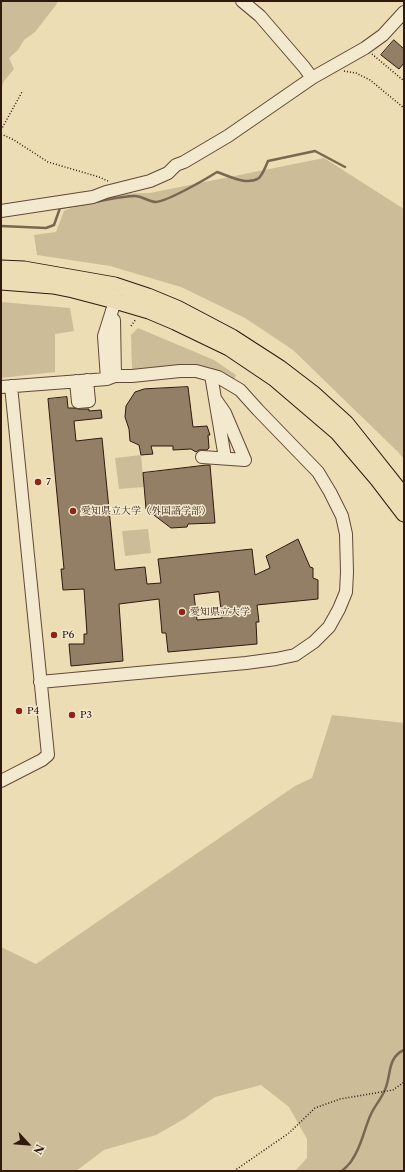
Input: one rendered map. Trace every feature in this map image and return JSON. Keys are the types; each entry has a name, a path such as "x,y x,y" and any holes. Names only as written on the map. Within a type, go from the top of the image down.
{"main road":[{"path":"1,268 24,269 115,285 177,308 232,337 280,368 314,394 346,423 404,496"},
{"path":"1,282 14,282 66,289 150,311 229,348 275,379 337,432 378,480 404,514"}],"street":[{"path":"242,1 260,16 312,78"},
{"path":"1,211 93,198 106,192 150,181 228,136 312,78 364,48 383,35 404,12"},
{"path":"111,378 104,336 115,301 115,285"},
{"path":"1,782 42,760 48,755 6,387 180,371 196,371 218,377 240,390 318,472 342,516 346,534 346,592 329,627 314,642 294,655 276,659 40,682"},
{"path":"211,375 225,458"},
{"path":"202,457 245,460 225,413 216,400"}],"path":[{"path":"364,48 404,81"},
{"path":"328,69 356,73 370,80 404,108"},
{"path":"1,130 22,92"},
{"path":"1,134 14,140 48,162 99,177 124,188"},
{"path":"131,326 137,317"},
{"path":"234,1171 289,1133 315,1108 340,1099 393,1090 404,1082"}],"shaded area":[{"path":"1,1 58,1 35,32 24,40 18,50 9,58 14,69 4,81 1,89"},
{"path":"324,158 404,209 404,459 293,350 245,318 181,287 110,266 37,255 34,235 56,232 64,211 105,194 150,193"},
{"path":"1,302 70,308 74,331 55,334 55,372 1,378"},
{"path":"138,328 214,360 236,375 234,380 195,366 132,370 131,335"},
{"path":"141,455 144,487 119,489 115,458"},
{"path":"148,529 151,553 125,556 122,531"},
{"path":"332,715 404,723 404,1171 295,1171 307,1158 307,1139 289,1107 261,1085 215,1097 184,1119 156,1135 104,1150 76,1171 1,1171 1,947 36,964 295,786 312,778"}],"building":[{"path":"394,40 404,49 404,63 399,69 381,55"},
{"path":"188,387 193,427 207,426 210,435 208,435 209,448 207,450 199,450 196,452 191,449 173,450 173,446 151,446 153,454 141,455 139,445 130,441 129,429 125,417 126,406 135,392 144,389"},
{"path":"67,397 68,408 89,409 89,411 101,410 102,418 74,421 76,441 102,438 115,570 145,567 147,584 161,583 158,559 252,549 255,575 270,568 266,556 298,539 310,567 313,568 313,578 318,580 318,599 257,605 259,622 256,622 257,644 168,652 166,633 162,633 159,599 119,604 123,661 71,666 69,644 84,644 84,634 87,634 84,589 63,590 61,569 64,569 48,399","holes":["219,592 222,618 197,620 194,595"]},
{"path":"210,465 215,523 188,524 187,527 171,528 146,509 143,473"}],"waterway":[{"path":"95,202 120,197 135,196 153,202 162,201 205,180 217,172 238,180 254,180 259,178 268,161 315,151 345,167"},
{"path":"1,226 46,228 54,225 60,208 90,203"},
{"path":"342,1171 355,1155 371,1114 385,1091 391,1066 395,1057 404,1050"}],"place":[{"name":"7","path":"38,482"},
{"name":"愛知県立大学（外国語学部）","path":"73,511"},
{"name":"愛知県立大学","path":"182,612"},
{"name":"P6","path":"54,635"},
{"name":"P4","path":"19,711"},
{"name":"P3","path":"72,715"}]}
